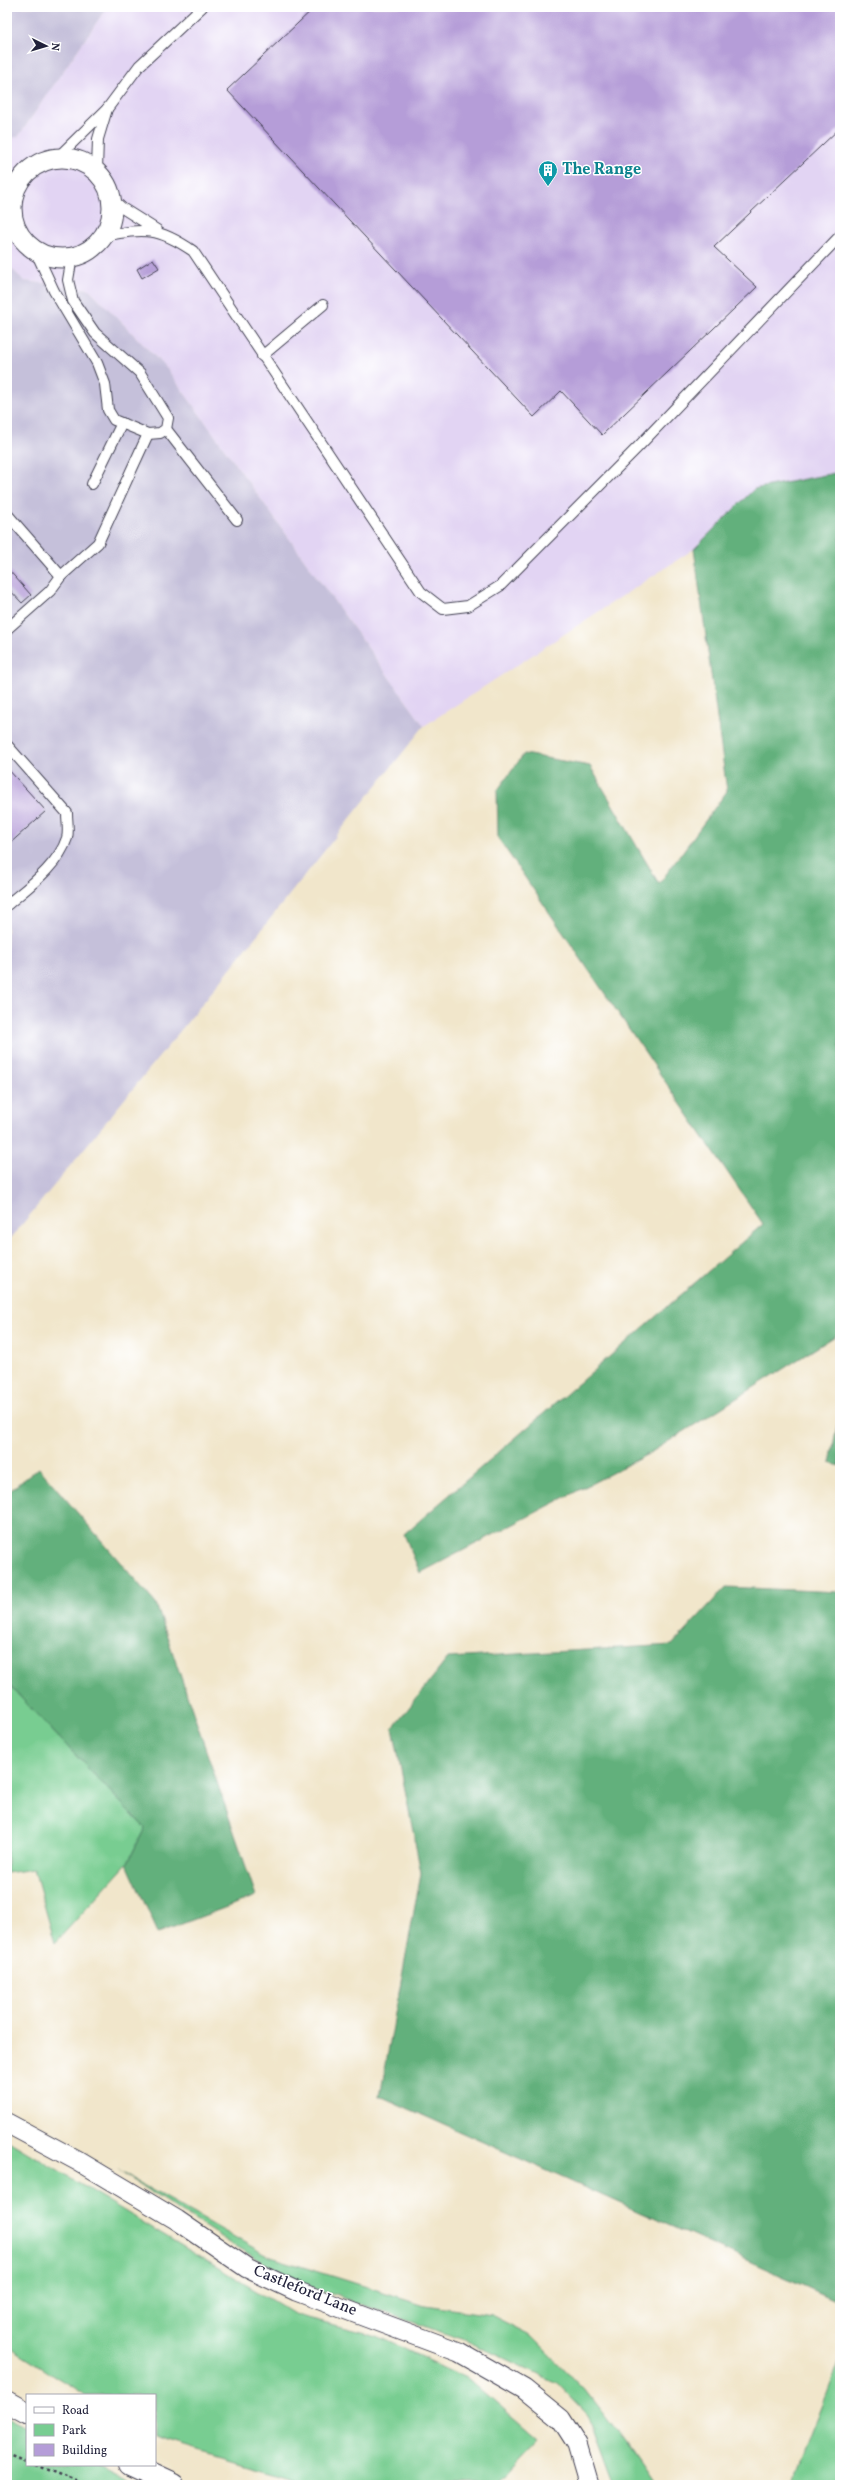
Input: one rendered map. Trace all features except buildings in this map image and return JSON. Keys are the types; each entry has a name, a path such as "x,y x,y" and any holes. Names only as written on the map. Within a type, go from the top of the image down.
{"main road":[{"path":"7,2402 26,2412"},
{"path":"132,2466 172,2485"}],"street":[{"path":"7,175 32,167 48,159 58,158 83,161 97,170 107,183 112,200 112,216 104,236 99,243 87,252 72,257 57,258 35,250 22,239 11,223 13,194 21,179 32,167"},
{"name":"Castleford Lane","path":"7,2123 91,2168 177,2220 247,2268 296,2291 460,2352 524,2389 561,2419 577,2444 584,2480"}],"lane":[{"path":"58,158 107,109 139,66 202,7"},
{"path":"97,170 98,139 107,109"},
{"path":"112,200 122,208 161,232 172,236 193,251 421,592 442,609 468,606 500,586 638,447 840,236"},
{"path":"104,236 136,230 161,232"},
{"path":"35,250 54,291 97,363 105,384 108,410 114,420 148,434 160,433 166,429 168,418 140,373 94,333 73,301 68,280 72,257"},
{"path":"262,356 323,305"},
{"path":"92,484 122,423"},
{"path":"166,429 237,520"},
{"path":"7,629 50,591 61,576 98,543 148,434"},
{"path":"7,514 61,576"},
{"path":"7,745 67,813 67,836 61,851 40,876 7,905"}],"path":[{"path":"7,2454 26,2462"},
{"path":"39,2466 87,2485"}],"shaded area":[{"path":"7,7 107,7 18,137 7,138"},
{"path":"107,7 840,7 840,472 754,489 694,549 424,726 167,369 89,289 24,281 7,264 7,138 18,137"},
{"path":"7,264 24,281 89,289 167,369 424,726 194,1014 7,1243"}],"green space":[{"path":"840,472 840,1333 650,1453 420,1573 404,1534 763,1224 498,838 497,791 524,754 590,766 659,884 727,791 694,549 754,489"},
{"path":"840,1411 840,1466 830,1463"},
{"path":"39,1468 156,1604 256,1896 158,1933 127,1864 145,1828 7,1683 7,1493"},
{"path":"726,1587 840,1592 840,2302 380,2096 421,1873 393,1728 448,1658 672,1645"},
{"path":"7,1683 145,1828 127,1864 55,1943 34,1869 7,1873"},
{"path":"7,2140 296,2315 374,2335 467,2378 538,2440 495,2485 313,2485 156,2437 156,2394 83,2394 7,2346"},
{"path":"118,2171 268,2256 425,2305 491,2315 532,2336 584,2389 624,2441 654,2485 614,2485 588,2415 557,2383 467,2341 300,2283 233,2245"},
{"path":"840,2360 840,2485 792,2485"},
{"path":"7,2418 26,2428 26,2466 102,2466 139,2485 7,2485"}],"place":[{"name":"The Range","path":"548,187"}]}
